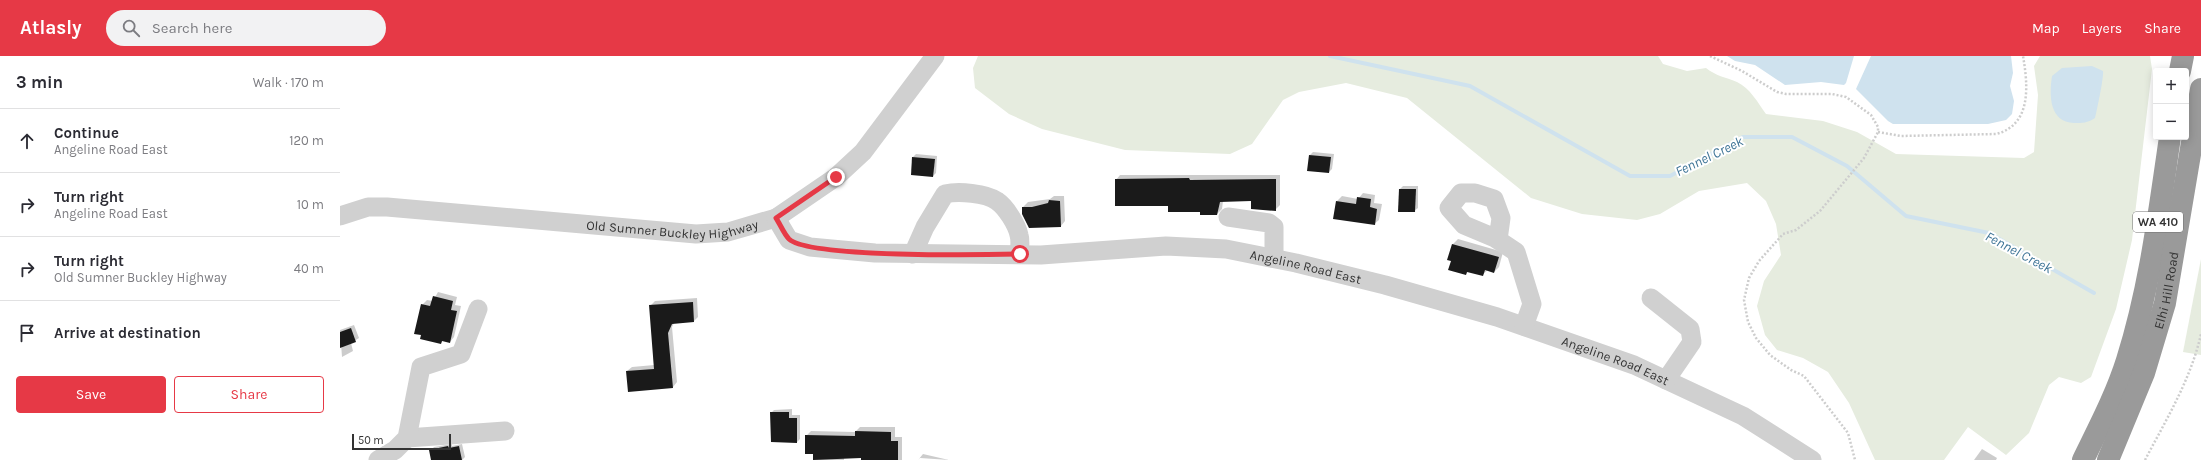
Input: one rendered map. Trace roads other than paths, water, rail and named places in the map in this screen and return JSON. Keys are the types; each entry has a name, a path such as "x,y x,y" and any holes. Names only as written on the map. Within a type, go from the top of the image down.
{"highway":[{"path":"2181,68 2183,56"},
{"name":"Elhi Hill Road","path":"2108,460 2144,373 2165,303 2201,89"},
{"name":"Elhi Hill Road","path":"2084,460 2111,401 2126,361 2142,306 2154,246 2170,140"}],"street":[{"name":"Old Sumner Buckley Highway","path":"340,216 368,207 386,207 696,234 728,232 776,218 836,177 863,152 935,56"},
{"path":"913,254 936,208 945,194 954,192 975,194 997,200 1006,210 1019,235 1020,254"},
{"path":"1228,217 1269,223 1274,228 1274,258"},
{"name":"Angeline Road East","path":"776,218 789,240 810,247 875,254 1041,255 1166,246 1226,248 1274,258 1385,284 1524,326 1634,365 1742,416 1812,460"},
{"path":"1498,240 1516,252 1532,304 1524,326"},
{"path":"1650,298 1690,330 1692,342 1666,380"},
{"path":"378,460 395,450 407,438 421,367 461,354 478,309"},
{"path":"407,438 505,431"}],"water":[{"path":"1727,56 1854,56 1846,83 1844,85 1821,82 1785,85 1755,65 1735,61"},
{"path":"1871,56 2011,56 2013,73 2010,86 2014,101 2012,114 2006,120 1988,124 1893,124 1888,121 1856,89"},
{"path":"2092,66 2103,71 2095,118 2082,123 2074,123 2060,118 2055,113 2052,106 2052,76 2062,68"}],"waterway":[{"name":"Fennel Creek","path":"1330,56 1470,86 1630,176 1670,176 1743,137 1792,137 1847,166 1906,216 1989,233 2094,293"}]}
